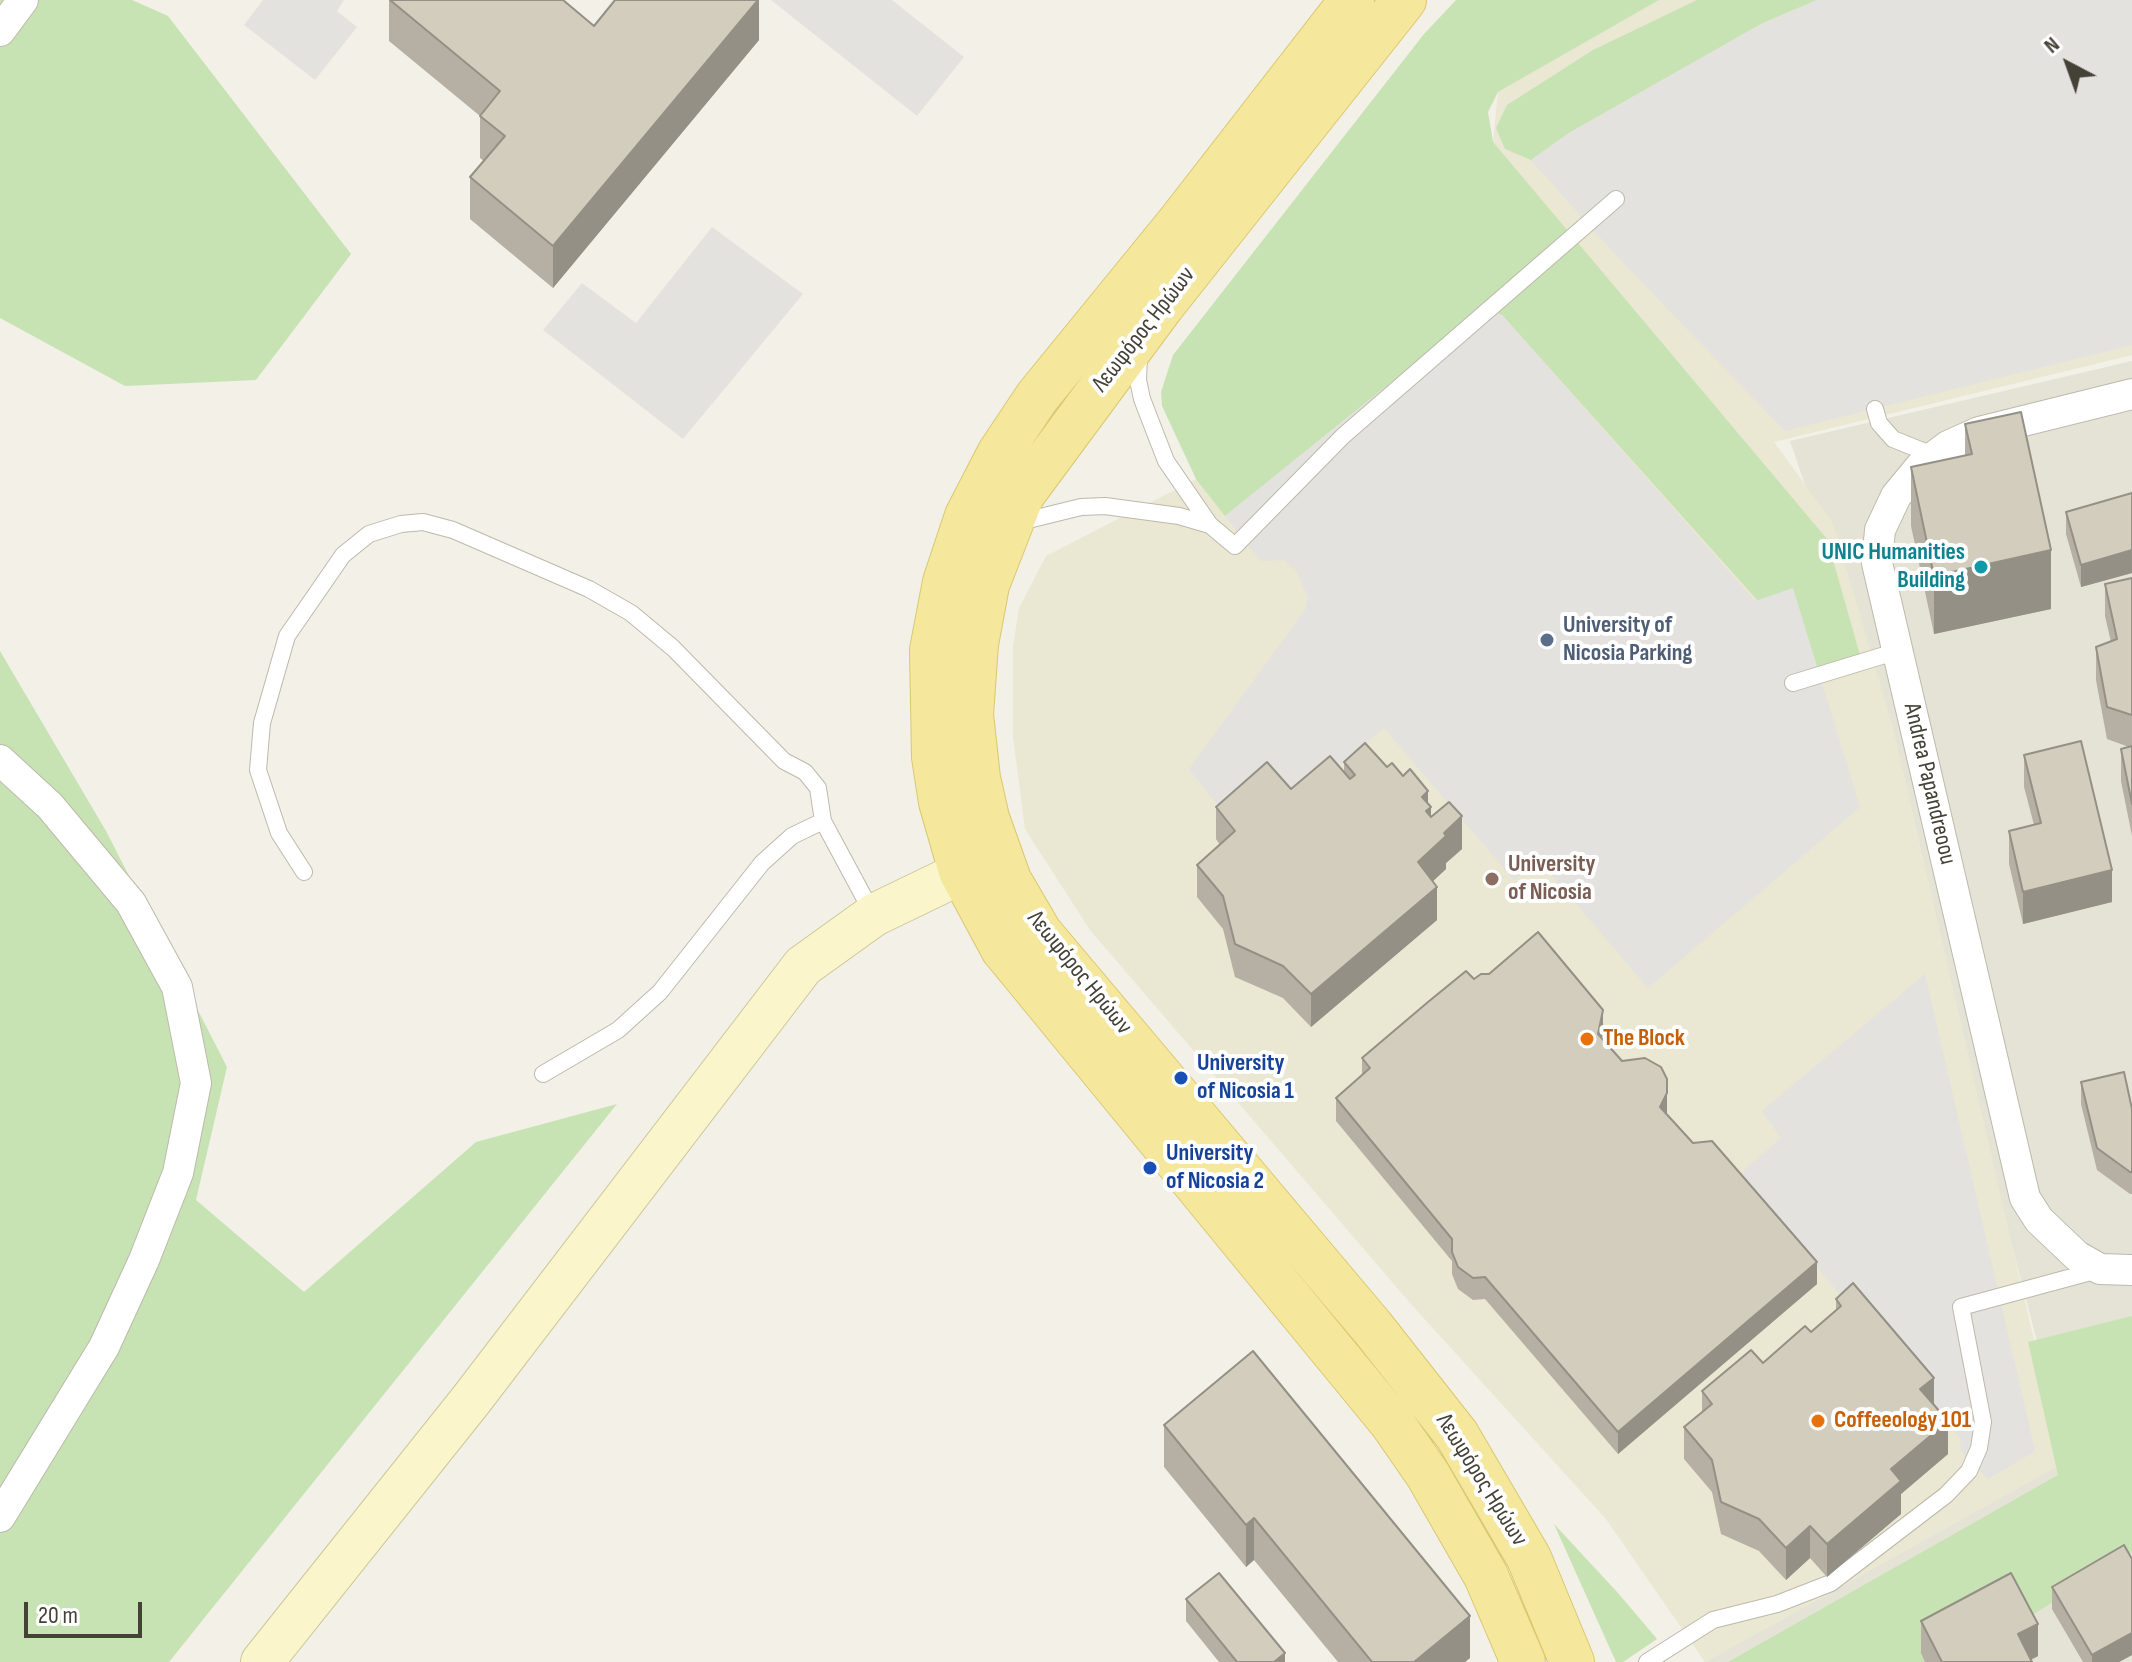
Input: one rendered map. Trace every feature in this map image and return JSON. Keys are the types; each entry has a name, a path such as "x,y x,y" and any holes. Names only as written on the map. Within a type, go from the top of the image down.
{"main road":[{"name":"Λεωφόρος Ηρώων","path":"1352,0 1178,224 1037,397 999,454 967,516 945,582 932,650 934,757 941,802 980,863 1372,1327 1457,1435 1529,1558 1572,1662"},
{"name":"Λεωφόρος Ηρώων","path":"1404,0 1161,307 1041,465 1009,525 987,585 976,644 971,715 978,778 980,863 1003,949 1042,1000 1343,1359 1392,1423 1460,1528 1486,1576 1523,1662"}],"street":[{"path":"0,31 23,0"},
{"name":"Andrea Papandreoou","path":"2100,1269 2055,1238 2025,1198 1877,563 1880,530 1896,496 1935,456 1979,432 2132,394"},
{"path":"0,760 50,806 131,903 177,987 196,1083 178,1173 144,1260 104,1347 0,1517"},
{"path":"262,1662 471,1400 769,1006 803,966 874,915 980,863"},
{"path":"2100,1269 2132,1270"}],"lane":[{"path":"1161,307 1142,341 1138,380 1147,418 1166,461 1210,525 1235,546 1343,436 1616,199"},
{"path":"1875,409 1879,423 1893,439 1935,456"},
{"path":"1009,525 1081,507 1105,506 1179,516 1210,525"},
{"path":"304,872 279,833 258,770 262,723 287,636 343,555 369,534 401,524 423,522 453,530 589,589 631,613 673,648 784,761 805,772 818,788 823,821 874,915"},
{"path":"1793,683 1898,651"},
{"path":"543,1074 618,1030 660,992 762,863 792,836 823,821"},
{"path":"1647,1662 1713,1620 1777,1604 1831,1583 1946,1495 1969,1471 1979,1448 1983,1422 1961,1307 2100,1269"}],"shaded area":[{"path":"263,0 344,0 337,11 357,27 315,80 244,25"},
{"path":"771,0 892,0 964,57 917,116"},
{"name":"University of Nicosia","path":"1659,0 2132,0 2132,355 1774,442 1833,523 1892,724 2033,1336 2068,1460 1705,1662 1606,1519 1411,1304 1090,930 1025,829 1013,737 1013,647 1019,608 1046,556 1196,479 1493,142 1498,92"},
{"path":"1817,0 2132,0 2132,345 1785,431 1612,251 1531,160 1569,133 1761,24"},
{"path":"712,227 803,294 683,439 543,330 582,283 636,323"},
{"name":"University of Nicosia Parking","path":"1492,311 1502,315 1755,601 1793,588 1860,807 1648,988 1538,859 1514,880 1384,728 1288,810 1229,819 1189,769 1305,610 1308,597 1297,572 1284,560 1261,561 1225,516 1471,318"},
{"path":"2132,361 2132,1662 1705,1662 2068,1460 2005,1219 1903,772 1790,441"},
{"path":"1925,974 2035,1451 1988,1479 1961,1451 1960,1438 1740,1174 1781,1138 1762,1111"}],"green space":[{"path":"0,0 132,0 168,16 351,254 256,380 125,386 0,318"},
{"path":"1456,0 1659,0 1498,92 1488,112 1493,142 1827,539 1860,655 1819,669 1502,315 1471,318 1225,516 1196,479 1162,406 1161,392 1173,355 1424,34"},
{"path":"1697,0 1817,0 1761,24 1569,133 1531,160 1505,149 1496,128 1507,105 1593,50"},
{"path":"0,651 106,831 227,1067 196,1200 304,1292 476,1142 617,1104 169,1662 0,1662"},
{"path":"2132,1316 2132,1552 1958,1662 1728,1662 2058,1475 2028,1342"},
{"path":"1554,1524 1657,1639 1623,1662 1616,1662"}],"building":[{"path":"390,0 563,0 594,26 615,0 758,0 553,246 470,177 505,136 480,116 500,91"},
{"path":"2021,412 2051,550 1934,576 1911,467 1972,454 1965,424"},
{"path":"2132,493 2132,550 2081,565 2066,512"},
{"path":"2132,578 2132,715 2107,707 2096,647 2117,639 2105,584"},
{"path":"2081,741 2112,870 2023,892 2009,831 2041,823 2024,755"},
{"path":"1365,743 1387,767 1392,763 1403,776 1410,769 1428,791 1422,797 1431,807 1426,811 1431,817 1449,802 1462,816 1418,862 1437,887 1311,994 1283,966 1235,944 1223,896 1197,865 1235,831 1216,807 1267,762 1291,789 1330,756 1350,779 1355,775 1344,762"},
{"path":"2132,746 2132,804 2121,749"},
{"path":"1538,932 1603,1010 1598,1034 1622,1061 1645,1058 1661,1067 1667,1079 1667,1093 1660,1107 1693,1143 1712,1141 1817,1262 1618,1432 1485,1277 1473,1278 1458,1267 1452,1252 1452,1239 1336,1098 1370,1068 1362,1058 1428,1002 1466,971 1474,979 1481,974 1489,974"},
{"path":"2124,1072 2132,1109 2132,1172 2097,1148 2081,1082"},
{"path":"1853,1283 1934,1378 1920,1389 1948,1421 1891,1469 1901,1481 1827,1544 1810,1526 1786,1548 1759,1519 1721,1502 1712,1460 1684,1427 1712,1404 1702,1391 1751,1350 1763,1363 1805,1326 1811,1332 1841,1306 1836,1299"},
{"path":"1253,1351 1470,1616 1414,1662 1372,1662 1254,1518 1246,1525 1164,1425"},
{"path":"2124,1545 2132,1559 2132,1633 2092,1655 2052,1587"},
{"path":"1219,1573 1285,1653 1274,1662 1237,1662 1186,1599"},
{"path":"2011,1573 2038,1624 2018,1634 2032,1662 1942,1662 1921,1621"}],"place":[{"name":"UNIC Humanities Building","path":"1981,567"},
{"name":"University of Nicosia Parking","path":"1547,640"},
{"name":"University of Nicosia","path":"1492,879"},
{"name":"The Block","path":"1587,1039"},
{"name":"University of Nicosia 1","path":"1181,1078"},
{"name":"University of Nicosia 2","path":"1150,1168"},
{"name":"Coffeeology 101","path":"1818,1421"}]}
